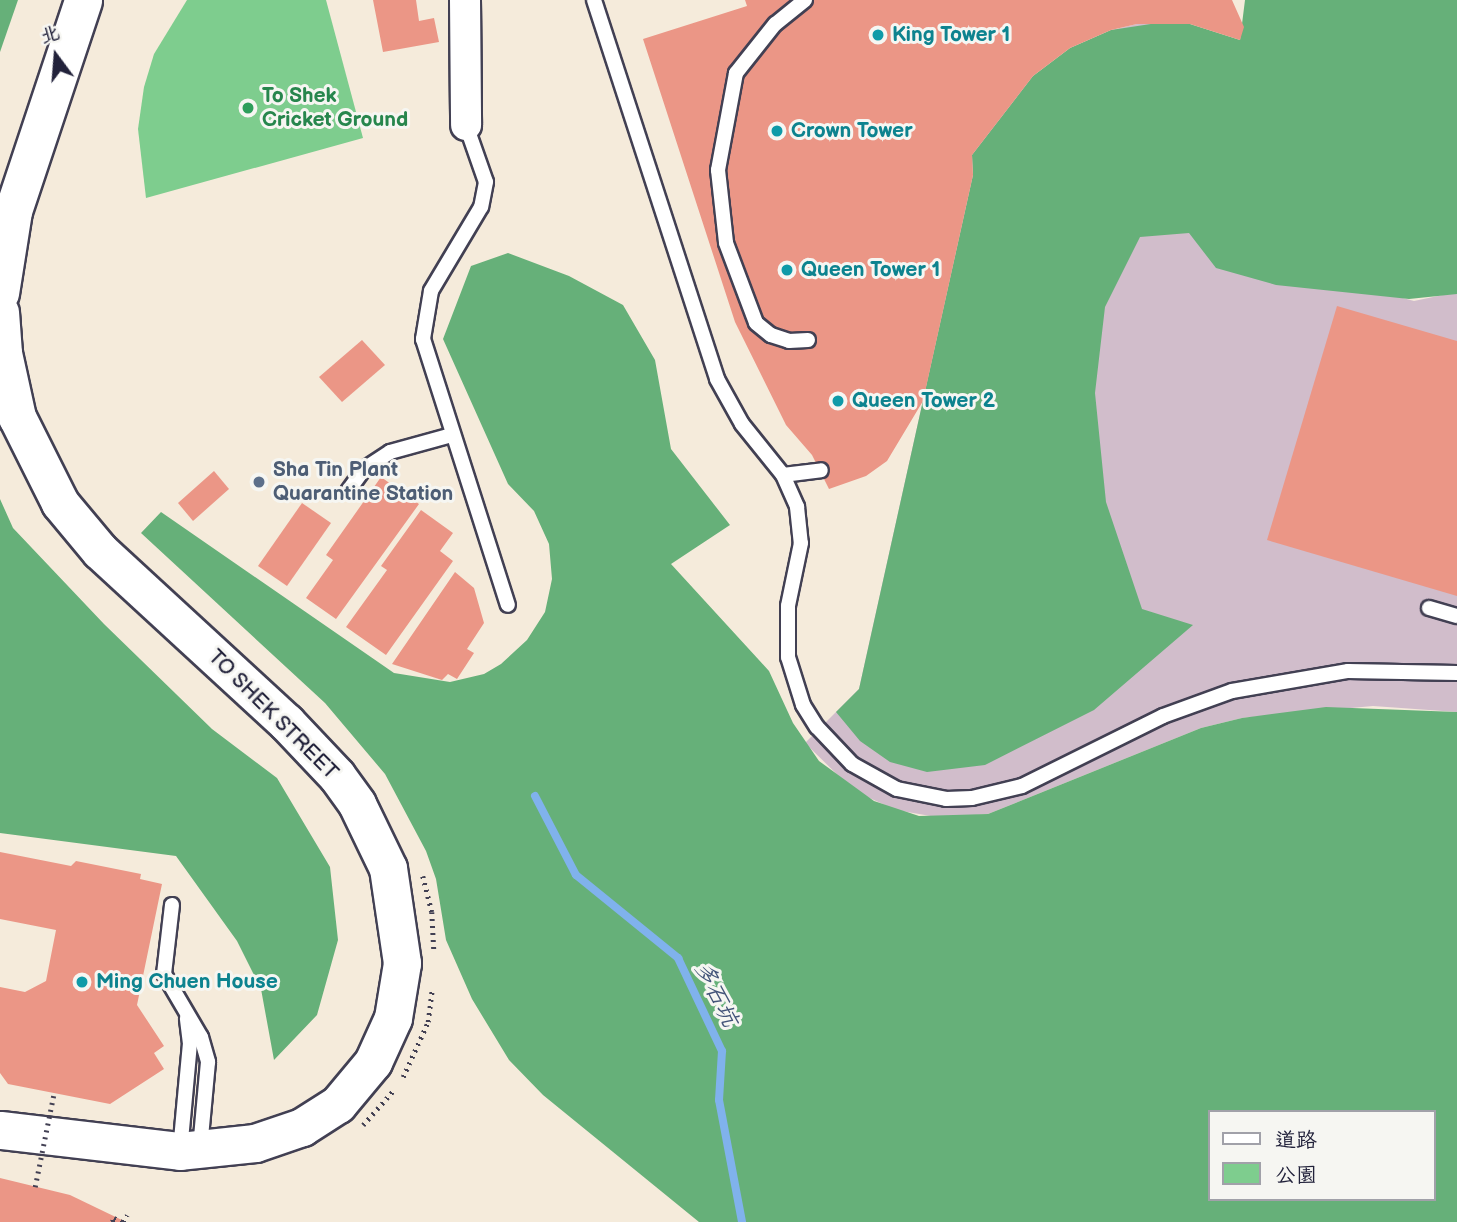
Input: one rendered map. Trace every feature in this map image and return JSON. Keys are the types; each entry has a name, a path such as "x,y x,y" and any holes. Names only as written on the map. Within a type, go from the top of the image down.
{"street":[{"path":"0,293 13,211 83,0"},
{"path":"465,0 466,125"},
{"name":"TO SHEK STREET","path":"0,312 3,353 18,417 60,503 130,580 314,750 351,795 375,837 395,896 402,963 393,1018 373,1062 338,1104 302,1126 256,1143 190,1150 0,1130"}],"lane":[{"path":"594,0 712,368 742,425 783,475 800,524 799,562 786,631 794,681 817,727 833,747 873,778 897,789 946,799 997,794 1163,716 1266,683 1348,671 1457,673"},
{"path":"805,0 775,24 736,73 718,170 726,243 756,323 771,335 789,341 808,340"},
{"path":"466,125 486,182 481,207 431,291 422,323 427,356 508,605"},
{"path":"348,491 364,469 390,452 452,435"},
{"path":"783,475 821,470"},
{"path":"1429,608 1457,616"},
{"path":"172,905 164,974 187,1016 190,1044 190,1150"}],"path":[{"path":"421,866 432,912 434,965"},
{"path":"356,1131 375,1116 412,1064 428,1022 433,976"},
{"path":"35,1186 54,1093"},
{"path":"33,1164 43,1166"},
{"path":"112,1222 114,1218 123,1222 127,1215"}],"shaded area":[{"path":"1137,24 1190,24 1388,294 1414,301 1457,292 1457,712 1373,706 1242,718 1201,728 988,814 942,818 896,810 854,791 805,743 859,689 973,175 972,155 1033,76 1111,30"}],"green space":[{"path":"0,0 18,0 0,52"},
{"name":"To Shek Cricket Ground","path":"187,0 326,0 363,138 146,198 138,129 144,87 154,54"},
{"path":"1245,0 1457,0 1457,294 1409,299 1276,285 1216,268 1189,233 1140,237 1105,307 1095,393 1106,502 1142,609 1193,625 1094,710 985,765 927,772 890,762 860,741 836,712 859,689 973,175 972,155 1033,76 1070,48 1111,30 1164,22 1190,24 1240,40"},
{"path":"508,253 569,276 623,305 655,360 671,449 730,525 671,564 769,671 793,723 819,761 874,801 919,816 988,814 1201,728 1242,718 1326,707 1457,712 1457,1222 699,1222 543,1095 509,1060 472,999 446,940 436,879 426,851 385,774 325,703 141,533 161,512 394,673 450,682 484,674 501,664 527,640 545,612 552,579 549,544 534,511 508,484 443,339 471,266"},
{"path":"0,499 13,528 104,624 212,729 277,778 330,867 338,940 317,1015 274,1060 261,989 237,941 176,856 0,833"}],"building":[{"path":"373,0 416,0 419,21 434,18 439,42 383,52"},
{"path":"745,0 1232,0 1244,27 1240,40 1190,24 1137,24 1111,30 1070,48 1033,76 972,155 973,175 923,401 887,461 866,476 829,489 812,455 786,425 735,322 643,39 747,6"},
{"path":"1337,306 1457,341 1457,596 1267,540"},
{"path":"362,340 385,365 342,402 319,377"},
{"path":"214,471 229,489 193,521 178,503"},
{"path":"381,477 419,504 336,619 306,598 333,560 326,555"},
{"path":"302,503 331,523 287,586 258,566"},
{"path":"421,510 453,533 440,551 453,561 386,655 346,627 387,570 381,566"},
{"path":"455,572 474,588 484,623 467,649 474,653 457,679 448,674 442,680 392,664"},
{"path":"0,852 71,866 76,861 141,874 140,879 162,884 137,1005 164,1046 154,1053 164,1069 110,1104 8,1084 0,1073 0,987 25,992 46,981 56,930 0,919"},
{"path":"0,1178 70,1195 126,1222 0,1222"}],"waterway":[{"name":"多石坑","path":"535,796 576,875 678,958 722,1051 719,1100 742,1222"}],"place":[{"name":"King Tower 1","path":"878,35"},
{"name":"To Shek Cricket Ground","path":"248,108"},
{"name":"Crown Tower","path":"777,131"},
{"name":"Queen Tower 1","path":"787,270"},
{"name":"Queen Tower 2","path":"838,401"},
{"name":"Sha Tin Plant Quarantine Station","path":"259,482"},
{"name":"Ming Chuen House","path":"82,982"}]}
